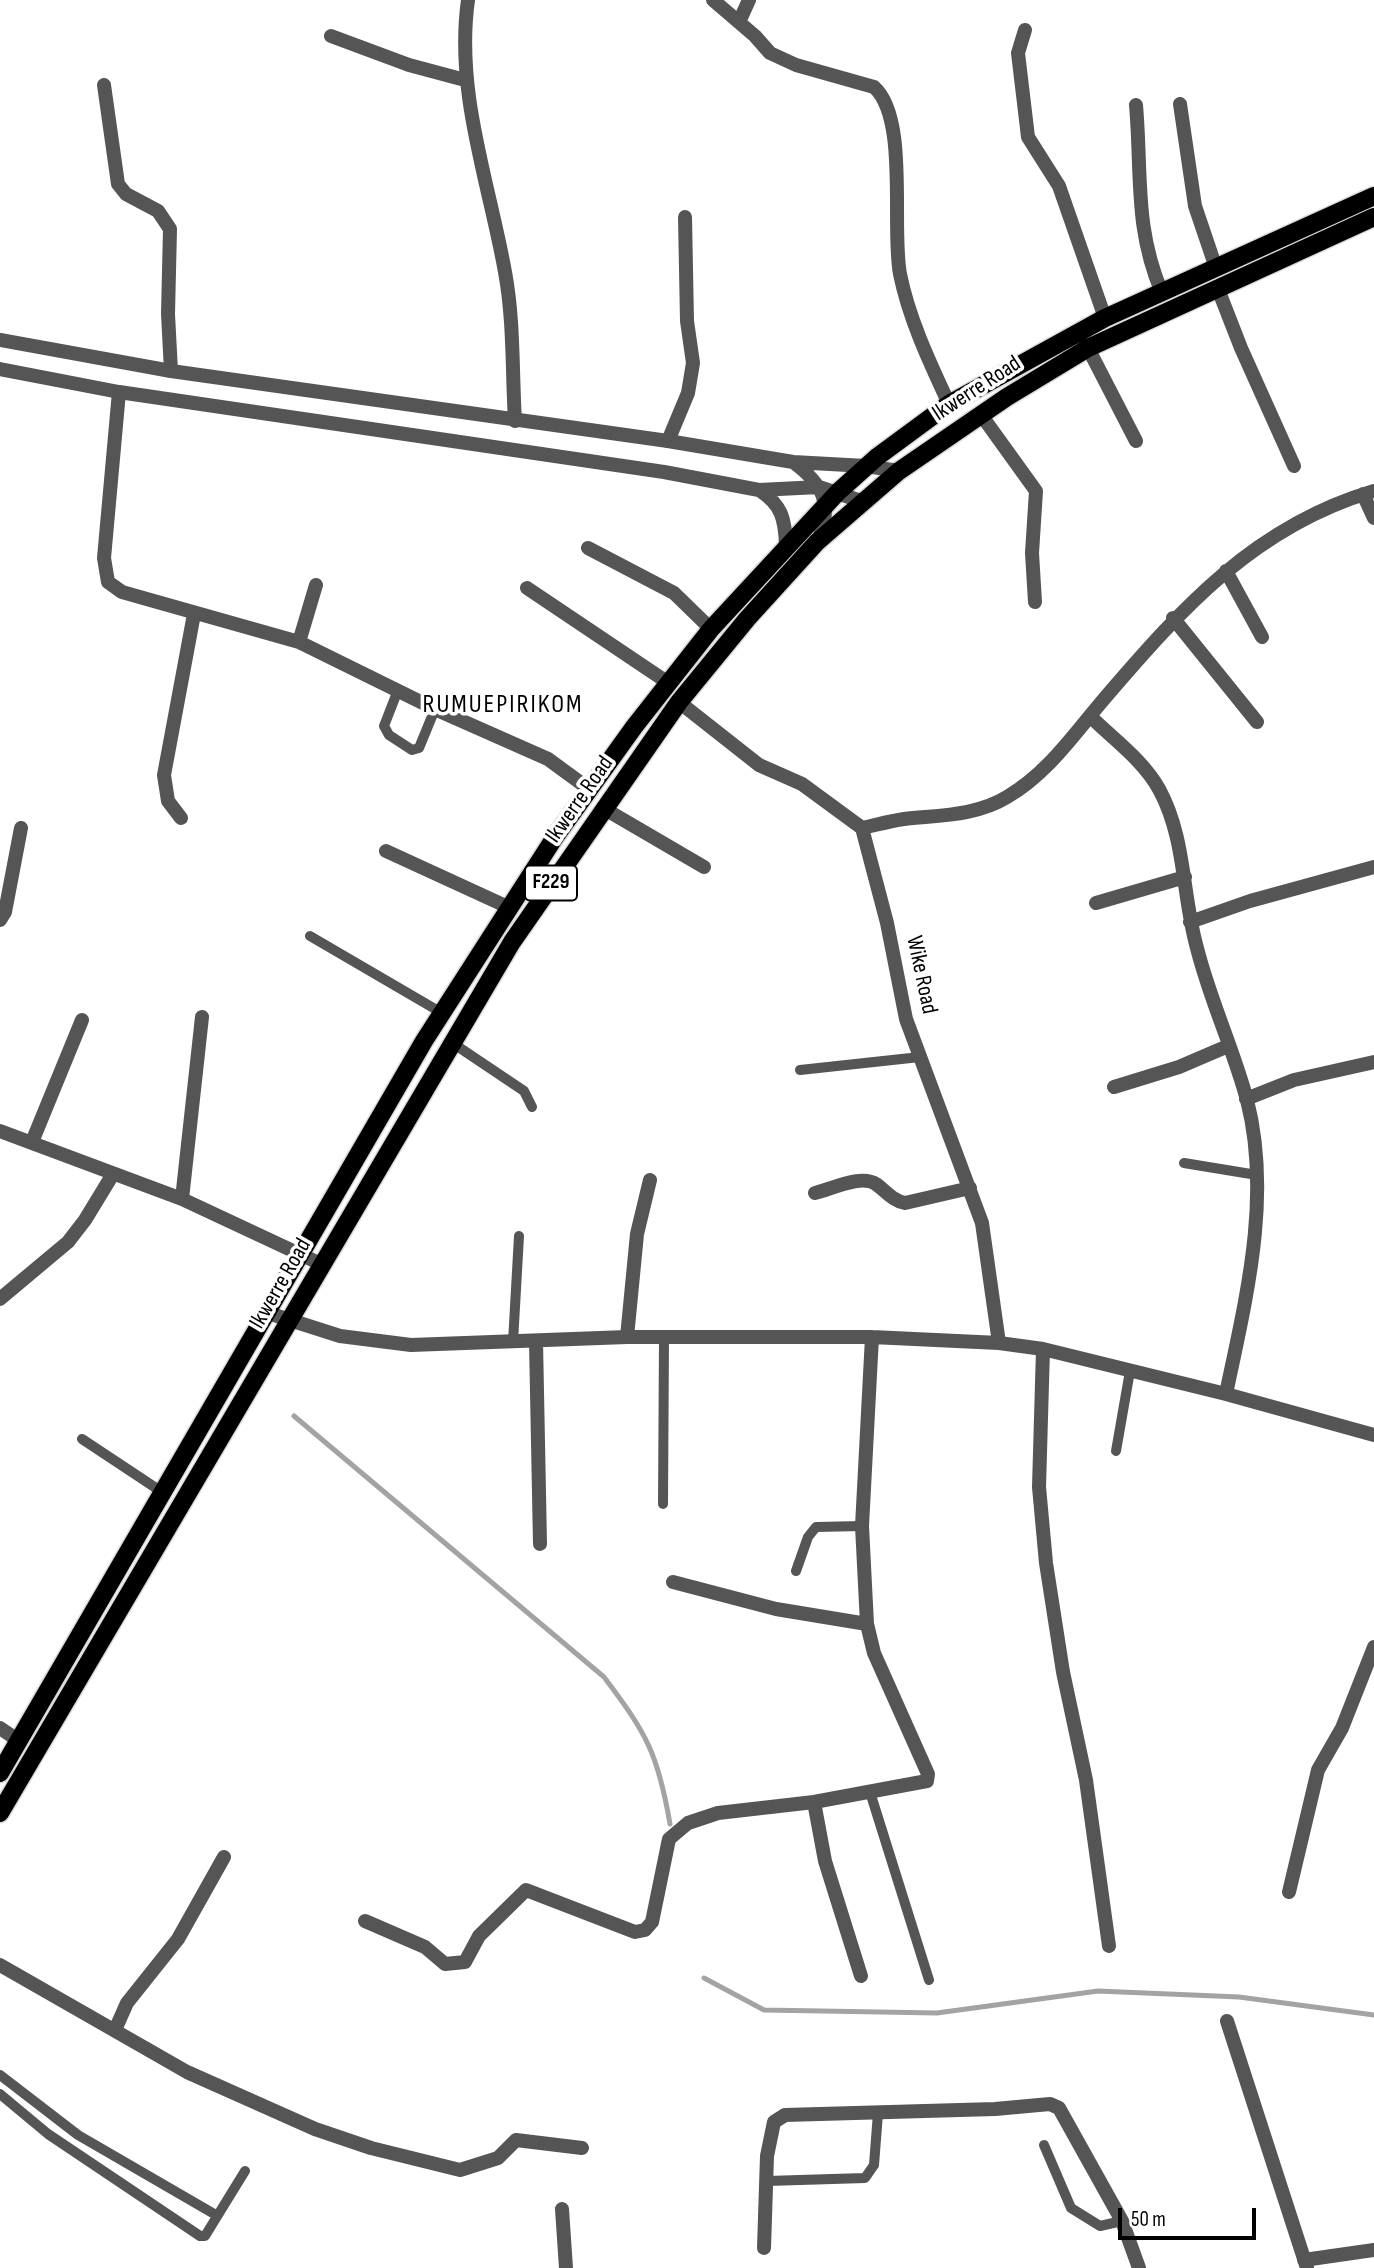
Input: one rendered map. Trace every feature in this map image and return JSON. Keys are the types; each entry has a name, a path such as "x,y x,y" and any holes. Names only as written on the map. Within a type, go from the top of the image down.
{"main road":[{"name":"Ikwerre Road","path":"0,1773 442,1013 508,907 589,789 667,682 711,629 786,545 838,492 866,466 949,404 1105,318 1374,196"},
{"name":"Ikwerre Road","path":"0,1812 512,942 679,702 747,619 817,542 899,471 1088,348 1374,217"}],"street":[{"path":"468,0 464,25 466,80 506,275 515,421"},
{"path":"713,0 769,53 796,65 874,87 883,95 889,107 897,173 900,274 912,315 949,404"},
{"path":"739,22 748,0"},
{"path":"1025,30 1018,53 1028,136 1059,186 1105,318"},
{"path":"331,36 409,65 466,80"},
{"path":"104,85 118,184 126,194 158,211 170,229 168,314 172,371"},
{"path":"1136,104 1142,230 1149,264 1162,293"},
{"path":"1180,104 1195,206 1216,268"},
{"path":"668,441 688,393 693,363 687,321 685,217"},
{"path":"1218,289 1294,466"},
{"path":"0,340 172,371 668,441 793,462 866,466 899,471"},
{"path":"1088,348 1136,441"},
{"path":"0,369 119,392 664,472 759,490 819,486 864,502"},
{"path":"119,392 104,558 108,582 122,592 299,642 435,709 548,759 589,789"},
{"path":"982,416 1036,491 1032,553 1035,602"},
{"path":"793,462 819,486 825,505 824,522 817,542"},
{"path":"759,490 772,498 782,511 786,522 786,545"},
{"path":"679,702 760,765 802,784 862,828 901,819 975,811 1009,797 1065,749 1173,618 1226,571 1276,535 1319,510 1368,492 1374,518"},
{"path":"587,548 674,593 711,629"},
{"path":"1226,571 1262,637"},
{"path":"299,642 316,584"},
{"path":"527,588 667,682"},
{"path":"181,818 168,801 164,775 194,614"},
{"path":"1173,618 1257,722"},
{"path":"1090,716 1138,761 1158,788 1171,817 1185,877 1189,922 1246,1099 1257,1175 1251,1267 1226,1394"},
{"path":"603,808 704,867"},
{"path":"0,920 5,912 20,828"},
{"name":"Wike Road","path":"862,828 887,923 906,1019 970,1188 984,1234 999,1343"},
{"path":"386,851 508,907"},
{"path":"1189,922 1250,901 1374,867"},
{"path":"1096,903 1185,877"},
{"path":"182,1199 202,1017"},
{"path":"32,1142 82,1020"},
{"path":"1114,1087 1179,1067 1228,1046"},
{"path":"1246,1099 1294,1080 1374,1062"},
{"path":"0,1131 182,1199 321,1264"},
{"path":"0,1299 68,1242 113,1174"},
{"path":"627,1337 637,1234 650,1180"},
{"path":"815,1193 863,1180 874,1183 895,1201 905,1203 970,1188"},
{"path":"268,1313 340,1336 411,1346 627,1337 872,1337 999,1343 1043,1349 1130,1370 1374,1435"},
{"path":"365,1921 425,1947 445,1964 465,1962 479,1936 526,1890 635,1932 645,1930 652,1922 669,1839 688,1823 718,1813 814,1802 929,1778 874,1653 867,1624 862,1526 872,1337"},
{"path":"536,1341 540,1544"},
{"path":"1043,1349 1038,1488 1046,1563 1063,1672 1086,1780 1109,1946"},
{"path":"673,1582 776,1609 867,1624"},
{"path":"1289,1892 1318,1770 1342,1728 1374,1647"},
{"path":"0,1728 19,1741"},
{"path":"814,1802 825,1861 861,1976"},
{"path":"115,2030 127,2003 178,1939 224,1857"},
{"path":"0,1965 187,2072 315,2129 460,2170 498,2158 516,2140 582,2148"},
{"path":"1227,2021 1306,2264 1374,2250"},
{"path":"764,2248 767,2157 774,2122 785,2115 995,2109 1050,2104 1059,2108 1122,2221 1139,2268"},
{"path":"562,2208 566,2268"}],"lane":[{"path":"398,690 384,726 389,735 412,750 419,748 425,740 435,709"},
{"path":"310,936 442,1013"},
{"path":"451,1042 524,1091 532,1107"},
{"path":"800,1070 919,1057"},
{"path":"1184,1163 1257,1175"},
{"path":"513,1342 519,1236"},
{"path":"663,1504 664,1338"},
{"path":"1116,1451 1130,1370"},
{"path":"82,1439 162,1492"},
{"path":"796,1571 808,1536 816,1527 862,1526"},
{"path":"870,1792 929,1980"},
{"path":"0,2075 78,2136 216,2215"},
{"path":"0,2094 48,2134 200,2236 205,2236 245,2171"},
{"path":"767,2181 865,2178 874,2165 878,2113"},
{"path":"1044,2145 1071,2208 1100,2226 1122,2221"}],"waterway":[{"path":"294,1416 604,1677 631,1714 649,1746 661,1780 670,1824"},
{"path":"704,1978 764,2010 937,2013 1098,1991 1239,1997 1374,2015"}],"district":[{"name":"RUMUEPIRIKOM","path":"503,705"}]}
